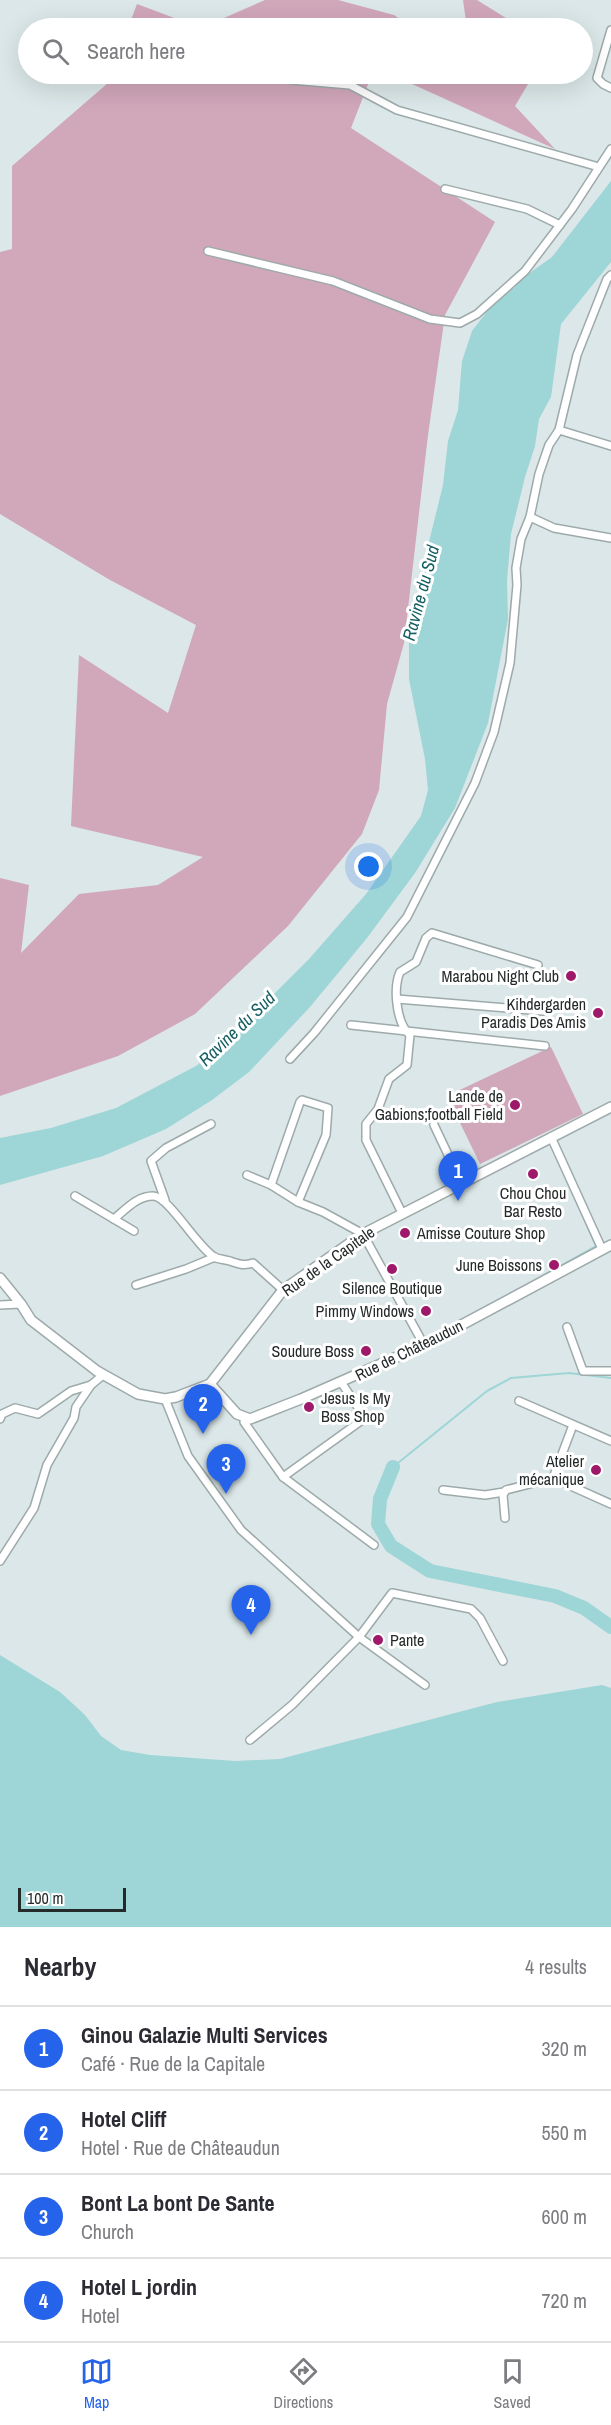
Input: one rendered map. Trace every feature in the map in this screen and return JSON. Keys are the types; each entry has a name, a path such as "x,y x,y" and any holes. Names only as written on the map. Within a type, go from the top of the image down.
{"street":[{"path":"611,30 597,78 611,88"},
{"path":"350,84 397,110 599,166"},
{"path":"208,251 333,281 430,319 460,323 477,314 525,271 560,225 611,149"},
{"path":"445,189 527,209 560,225"},
{"path":"290,1059 314,1033 407,917 470,795 489,748 507,680 513,634 517,555 530,517 539,474 549,445 559,430 577,355 607,279 611,275"},
{"path":"559,430 611,446"},
{"path":"530,517 554,528 611,538"},
{"path":"402,1213 366,1140 365,1133 366,1124 378,1109 389,1079 407,1065 410,1035 405,1031 395,989 400,972 416,962 426,938 432,933 538,964"},
{"path":"397,999 543,1011"},
{"path":"351,1025 545,1046"},
{"path":"271,1185 300,1102 302,1100 328,1108 326,1135 298,1202"},
{"name":"Rue de la Capitale","path":"210,1384 283,1290 363,1234 611,1107"},
{"path":"211,1124 166,1148 151,1161 165,1200 184,1226 215,1257 246,1266 253,1263 283,1290"},
{"path":"434,1125 461,1182"},
{"path":"551,1137 602,1250"},
{"path":"247,1175 271,1185 298,1202 323,1212 363,1234 424,1345"},
{"path":"75,1196 134,1231"},
{"path":"114,1219 136,1199 154,1196 165,1200"},
{"name":"Rue de Châteaudun","path":"246,1419 301,1399 424,1345 611,1245"},
{"path":"136,1285 215,1257"},
{"path":"0,1278 31,1320 103,1374 138,1394 165,1399 190,1393 210,1384 237,1414 246,1419 244,1422 283,1478 374,1545"},
{"path":"0,1305 21,1304"},
{"path":"567,1327 583,1371 611,1371"},
{"path":"0,1561 34,1508 47,1465 74,1418 76,1407 103,1374"},
{"path":"283,1478 365,1418 341,1382"},
{"path":"0,1418 15,1408 38,1414 71,1391 92,1385"},
{"path":"165,1399 188,1456 241,1530 359,1637 425,1685"},
{"path":"519,1401 611,1441"},
{"path":"553,1478 573,1425"},
{"path":"443,1491 485,1495 553,1478 611,1504"},
{"path":"504,1492 505,1518"},
{"path":"250,1740 292,1705 359,1637 392,1593 471,1609 480,1618 503,1660"}],"shaded area":[{"path":"265,0 338,0 398,18 224,18"},
{"path":"463,0 477,0 506,18 466,18"},
{"path":"137,4 174,18 132,18"},
{"path":"107,84 368,84 351,128 495,222 445,315 428,435 404,643 387,704 379,790 362,834 288,926 195,1014 118,1056 0,1096 0,878 29,885 21,953 79,894 158,885 203,857 71,826 79,655 168,713 196,625 110,580 0,514 0,252 12,249 12,166"},
{"path":"412,84 528,84 515,106 555,149"},
{"name":"Lande de Gabions;football Field","path":"551,1047 583,1114 480,1164 447,1096"}],"water":[{"name":"Ravine du Sud","path":"611,181 611,262 561,324 551,397 539,419 535,446 511,534 507,580 508,619 488,723 455,808 415,873 367,938 310,1007 249,1072 212,1100 166,1129 103,1156 0,1185 0,1138 51,1128 116,1108 196,1066 225,1043 309,959 366,894 421,816 428,790 425,759 409,679 409,629 424,581 427,550 443,485 448,441 458,410 462,361 472,331 499,296 514,288 524,277 552,257"},
{"path":"0,1655 60,1692 85,1715 101,1736 121,1750 150,1755 235,1761 280,1759 497,1702 602,1685 611,1688 611,1927 0,1927"}],"waterway":[{"path":"503,1298 596,1246 570,1187"},
{"path":"393,1467 487,1391 511,1378 569,1373 611,1378"},
{"path":"393,1467 380,1499 378,1524 391,1546 430,1571 555,1596 584,1608 611,1627"}],"place":[{"name":"Marabou Night Club","path":"571,976"},
{"name":"Kihdergarden Paradis Des Amis","path":"598,1013"},
{"name":"Lande de Gabions;football Field","path":"515,1105"},
{"name":"Chou Chou Bar Resto","path":"533,1174"},
{"name":"Ginou Galazie Multi Services","path":"458,1201"},
{"name":"Amisse Couture Shop","path":"405,1233"},
{"name":"June Boissons","path":"554,1265"},
{"name":"Silence Boutique","path":"392,1269"},
{"name":"Pimmy Windows","path":"426,1311"},
{"name":"Soudure Boss","path":"366,1351"},
{"name":"Jesus Is My Boss Shop","path":"309,1407"},
{"name":"Hotel Cliff","path":"203,1434"},
{"name":"Atelier mécanique","path":"596,1470"},
{"name":"Bont La bont De Sante","path":"226,1494"},
{"name":"Hotel L jordin","path":"251,1635"},
{"name":"Pante","path":"378,1640"}]}
